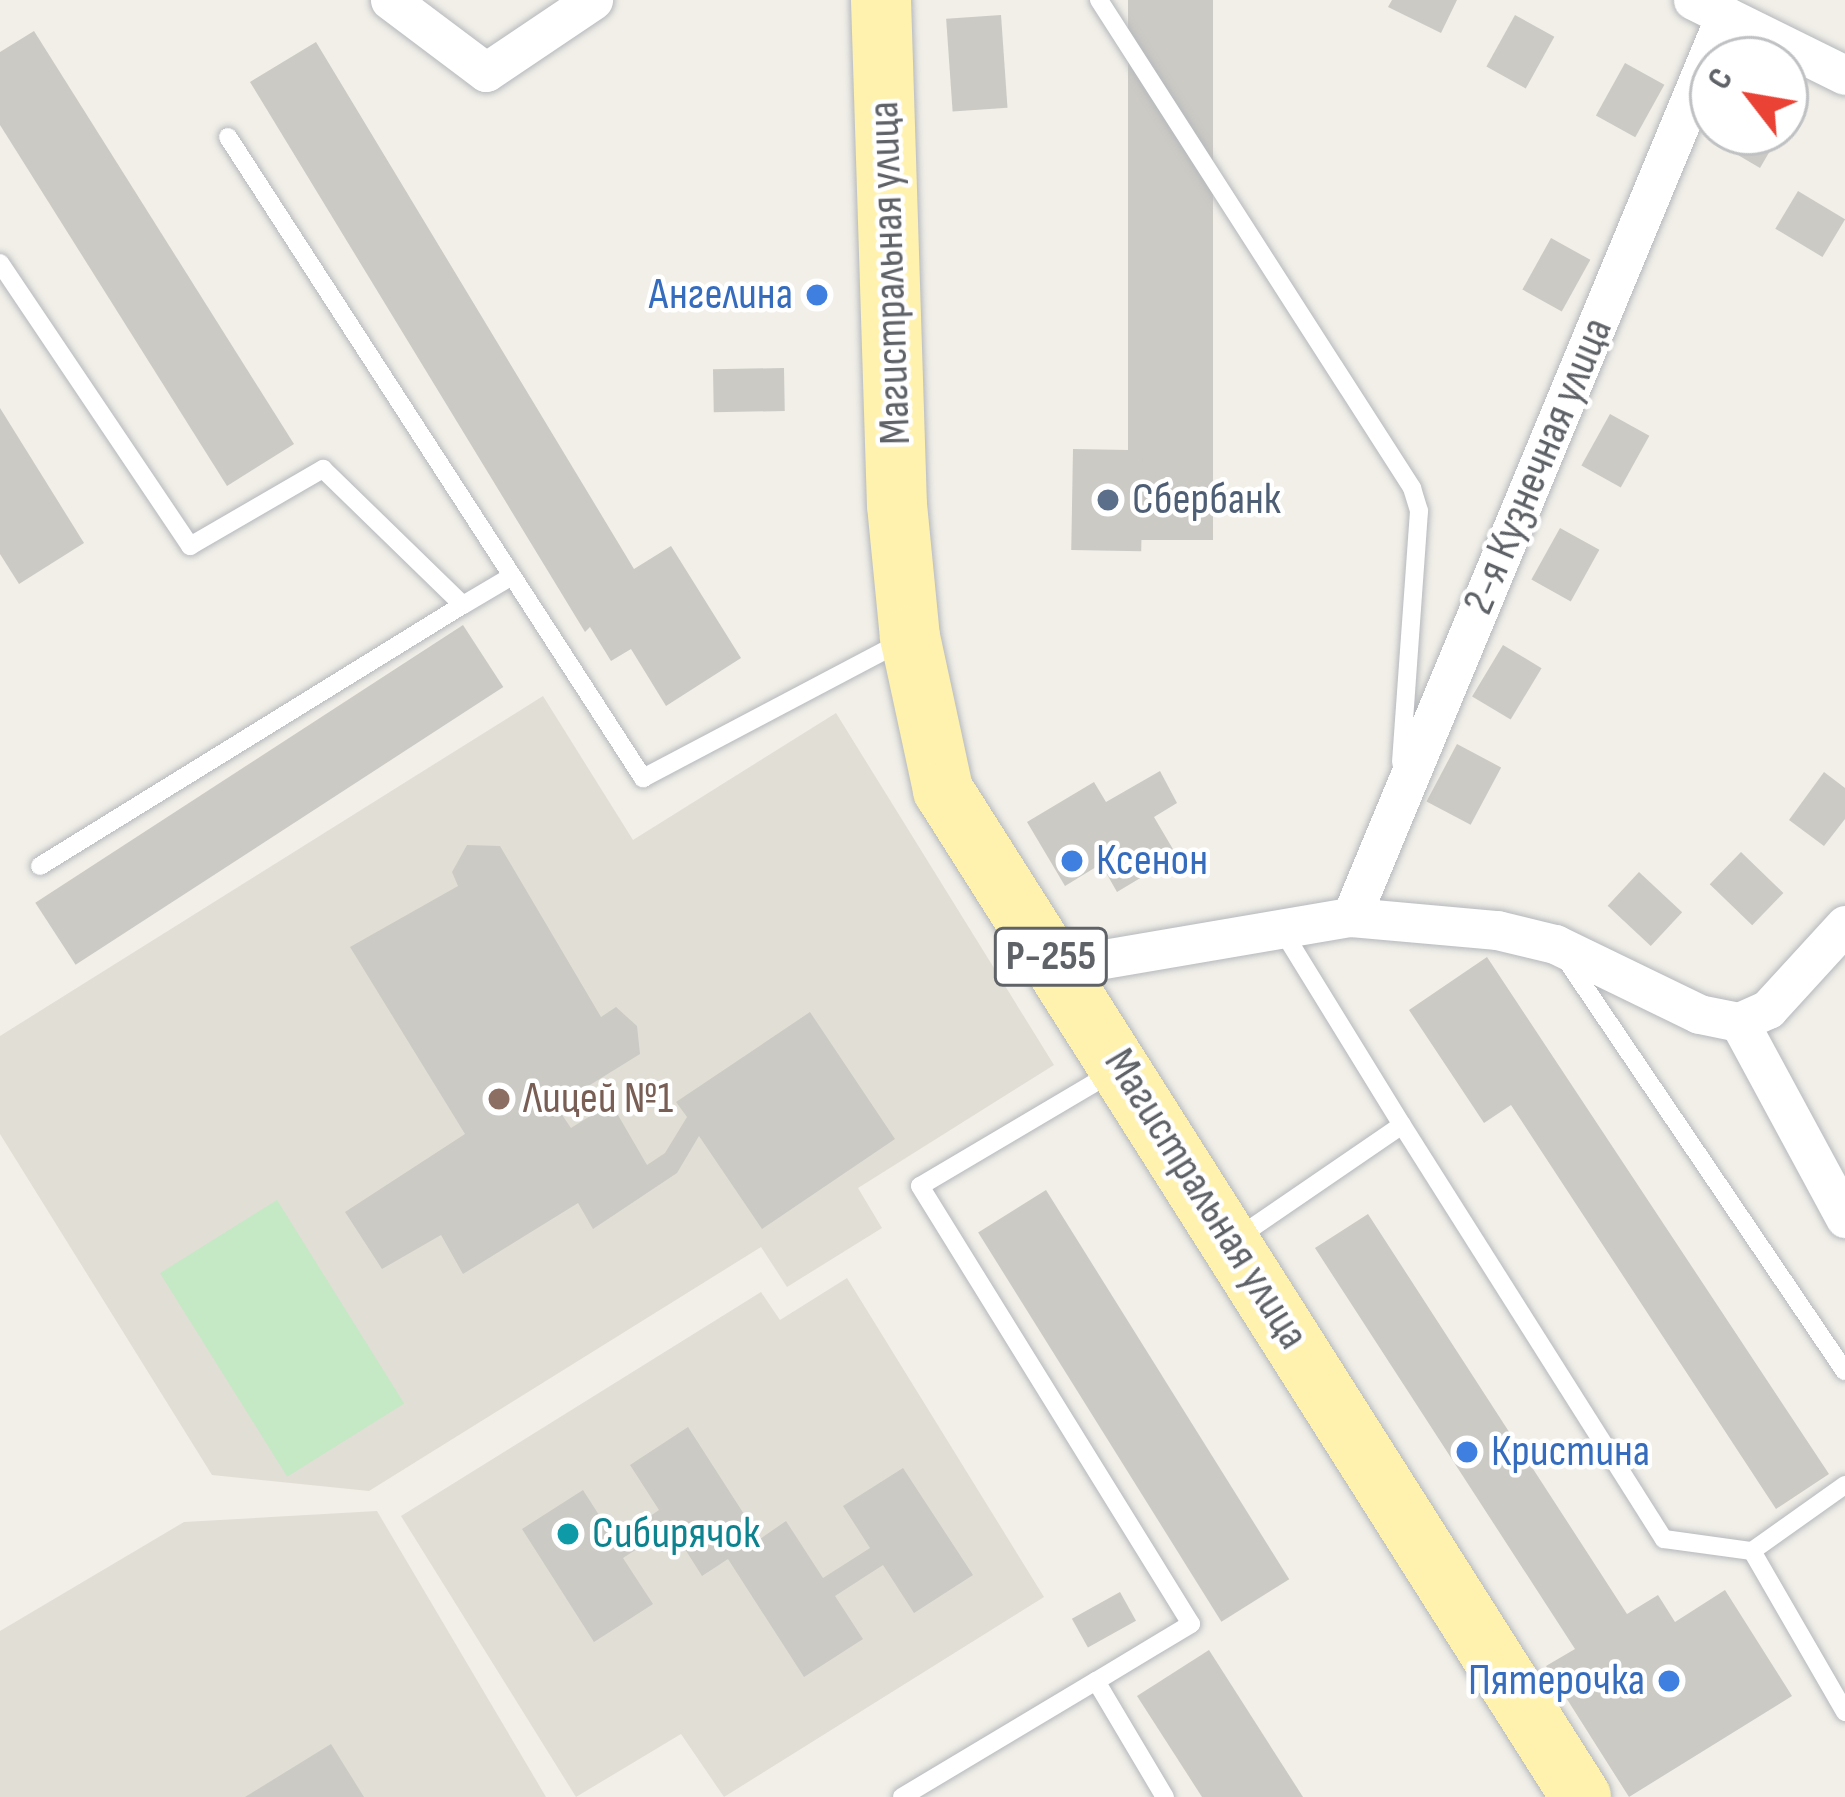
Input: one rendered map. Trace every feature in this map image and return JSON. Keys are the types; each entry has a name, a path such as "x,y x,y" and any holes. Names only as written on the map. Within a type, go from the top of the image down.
{"main road":[{"name":"Магистральная улица","path":"881,0 897,505 910,637 943,790 1123,1066 1581,1797"}],"street":[{"path":"390,0 486,72 593,0"},
{"path":"1709,8 1845,75"},
{"name":"2-я Кузнечная улица","path":"1351,917 1709,8"},
{"path":"1058,967 1351,917 1497,930 1556,944 1699,1014 1739,1022 1768,1009 1845,925"},
{"path":"1739,1022 1845,1218"}],"lane":[{"path":"1099,0 1412,488 1419,511 1398,803"},
{"path":"229,137 643,778 910,637"},
{"path":"0,263 190,546 323,469 464,605"},
{"path":"40,866 512,576"},
{"path":"1281,929 1664,1539 1752,1552 1845,1485"},
{"path":"1556,944 1845,1371"},
{"path":"902,1797 931,1790 1191,1624 920,1186 1123,1066"},
{"path":"1233,1240 1402,1125"},
{"path":"1752,1552 1845,1712"},
{"path":"1096,1681 1165,1797"}],"shaded area":[{"name":"Лицей №1","path":"543,696 633,840 836,713 1054,1065 858,1188 882,1228 787,1287 761,1247 369,1491 212,1475 0,1134 0,1036"},
{"path":"847,1278 1044,1597 724,1797 681,1734 576,1797 401,1516 761,1292 780,1320"},
{"path":"377,1511 546,1797 0,1797 0,1631 184,1522"}],"green space":[{"path":"277,1200 404,1404 287,1477 160,1273"}],"building":[{"path":"1128,0 1213,0 1213,540 1128,540"},
{"path":"1392,0 1457,0 1441,33 1388,7"},
{"path":"1001,15 1007,108 953,112 946,19"},
{"path":"1515,15 1554,37 1526,88 1486,67"},
{"path":"34,31 294,444 227,486 0,125 0,52"},
{"path":"316,42 634,569 671,546 741,658 666,706 631,649 611,661 590,627 585,632 250,82"},
{"path":"1625,63 1664,85 1635,137 1596,115"},
{"path":"1740,156 1767,156 1760,168"},
{"path":"1798,191 1845,219 1822,257 1775,229"},
{"path":"1551,238 1590,260 1562,311 1522,290"},
{"path":"784,368 785,411 714,412 713,369"},
{"path":"0,408 84,543 19,584 0,554"},
{"path":"1610,414 1649,436 1621,487 1581,466"},
{"name":"Сбербанк","path":"1073,449 1143,450 1141,551 1071,550"},
{"path":"1560,528 1599,550 1571,601 1531,580"},
{"path":"463,625 503,687 76,965 35,903"},
{"path":"1503,645 1542,668 1511,720 1472,696"},
{"path":"1457,744 1501,767 1471,825 1426,801"},
{"path":"1160,771 1177,803 1154,817 1177,856 1117,892 1101,864 1065,886 1027,822 1094,782 1106,802"},
{"path":"1824,772 1845,788 1845,819 1824,846 1789,820"},
{"path":"467,845 500,846 601,1017 616,1007 637,1026 640,1054 556,1106 571,1128 611,1103 647,1165 665,1153 687,1117 676,1102 810,1012 895,1139 762,1229 699,1136 677,1173 593,1229 578,1203 463,1274 441,1235 382,1269 345,1212 465,1134 350,947 458,886 452,872"},
{"path":"1741,852 1783,893 1752,925 1710,884"},
{"path":"1639,872 1682,912 1651,946 1608,906"},
{"path":"1487,957 1829,1474 1776,1509 1511,1105 1484,1123 1409,1010"},
{"path":"1046,1190 1289,1579 1221,1622 978,1232"},
{"path":"1368,1214 1627,1614 1658,1595 1675,1622 1725,1590 1792,1696 1629,1797 1546,1666 1575,1649 1315,1248"},
{"path":"688,1427 760,1539 786,1521 823,1578 870,1548 843,1506 903,1468 973,1575 914,1613 883,1565 835,1596 863,1639 804,1677 728,1559 702,1576 671,1527 623,1558 653,1604 594,1642 522,1529 583,1490 615,1540 659,1510 630,1465"},
{"path":"1120,1592 1136,1621 1088,1648 1072,1619"},
{"path":"1209,1650 1303,1797 1202,1797 1137,1696"},
{"path":"331,1744 364,1797 245,1797"}],"place":[{"name":"Ангелина","path":"817,295"},
{"name":"Сбербанк","path":"1108,500"},
{"name":"Ксенон","path":"1072,861"},
{"name":"Лицей №1","path":"499,1099"},
{"name":"Кристина","path":"1467,1452"},
{"name":"Сибирячок","path":"568,1534"},
{"name":"Пятерочка","path":"1669,1681"}]}
